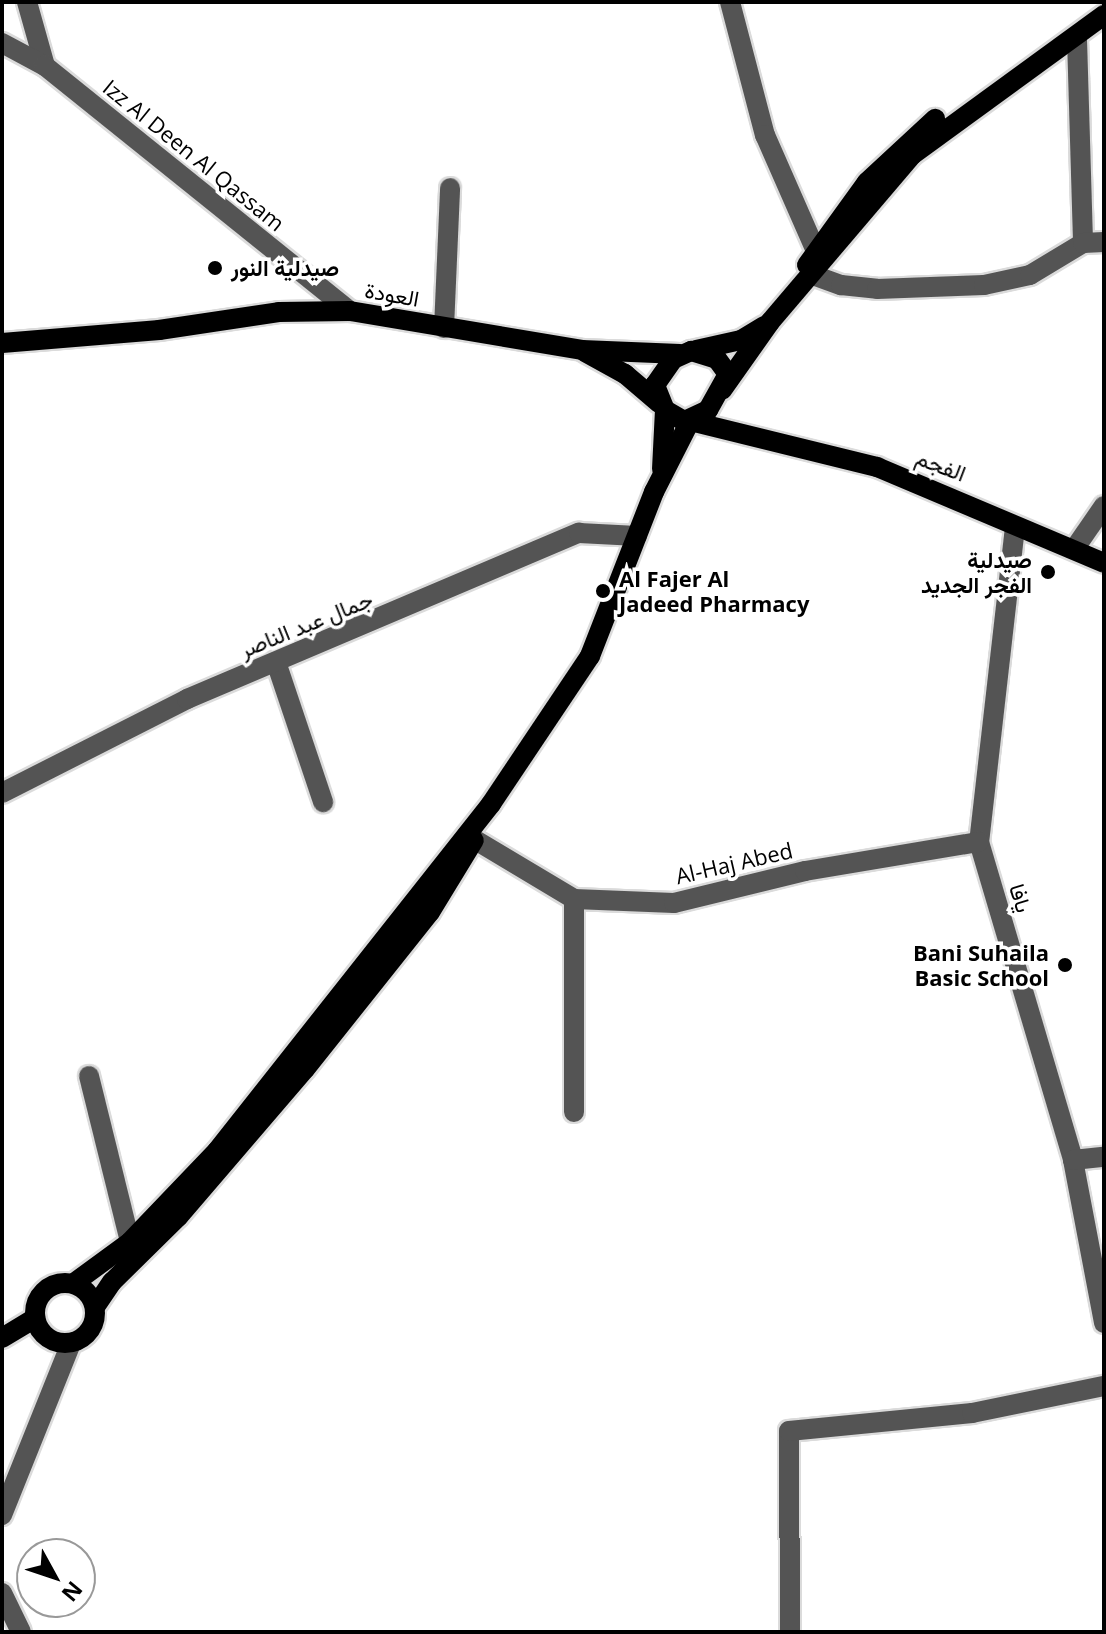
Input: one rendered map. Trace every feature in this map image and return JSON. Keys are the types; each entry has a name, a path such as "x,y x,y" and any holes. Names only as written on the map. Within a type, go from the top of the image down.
{"main road":[{"path":"807,281 815,249 911,137 1100,2"},
{"path":"471,836 217,1151 130,1242 74,1283 48,1288 36,1303 35,1318 48,1338 71,1343 92,1329 95,1307 112,1282 178,1217 305,1069 430,912 491,804 590,656 662,473 690,421 721,392 770,322 912,155 954,120 1077,39 1104,15"},
{"name":"العودة","path":"2,343 159,330 279,312 350,311 582,350 686,353"},
{"path":"662,473 662,407 654,394 658,377 686,353 741,340 770,322"},
{"name":"العودة","path":"582,350 625,374 662,407"},
{"path":"686,353 726,367 721,392"},
{"name":"الفجم","path":"721,392 723,412 753,434"},
{"path":"662,407 690,421"},
{"name":"الفجم","path":"690,421 753,434 914,480 1015,527 1075,548 1104,563"},
{"path":"74,1283 89,1293 95,1307"},
{"path":"2,1338 35,1318"}],"street":[{"path":"27,2 45,66"},
{"path":"730,2 765,135 815,249"},
{"path":"1077,39 1083,243"},
{"name":"Izz Al Deen Al Qassam","path":"2,43 45,66 350,311"},
{"path":"444,328 450,188"},
{"path":"807,281 877,289 984,285 1030,275 1083,243 1104,242"},
{"path":"1075,548 1104,506"},
{"name":"يافا","path":"1015,527 979,842 1073,1160 1098,1260 1104,1323"},
{"name":"جمال عبد الناصر","path":"2,793 187,699 579,533 637,536"},
{"path":"276,662 323,802"},
{"name":"Al-Haj Abed","path":"471,836 574,899 674,903 805,871 979,842"},
{"path":"574,899 574,1112"},
{"path":"89,1076 130,1242"},
{"path":"1073,1160 1104,1157"},
{"path":"2,1515 71,1343"},
{"path":"790,1632 789,1431 972,1413 1104,1386"},
{"path":"2,1593 21,1632"}],"place":[{"name":"صيدلية النور","path":"215,268"},
{"name":"صيدلية الفجر الجديد","path":"1048,572"},
{"name":"Al Fajer Al Jadeed Pharmacy","path":"603,591"},
{"name":"Bani Suhaila Basic School","path":"1065,965"}]}
